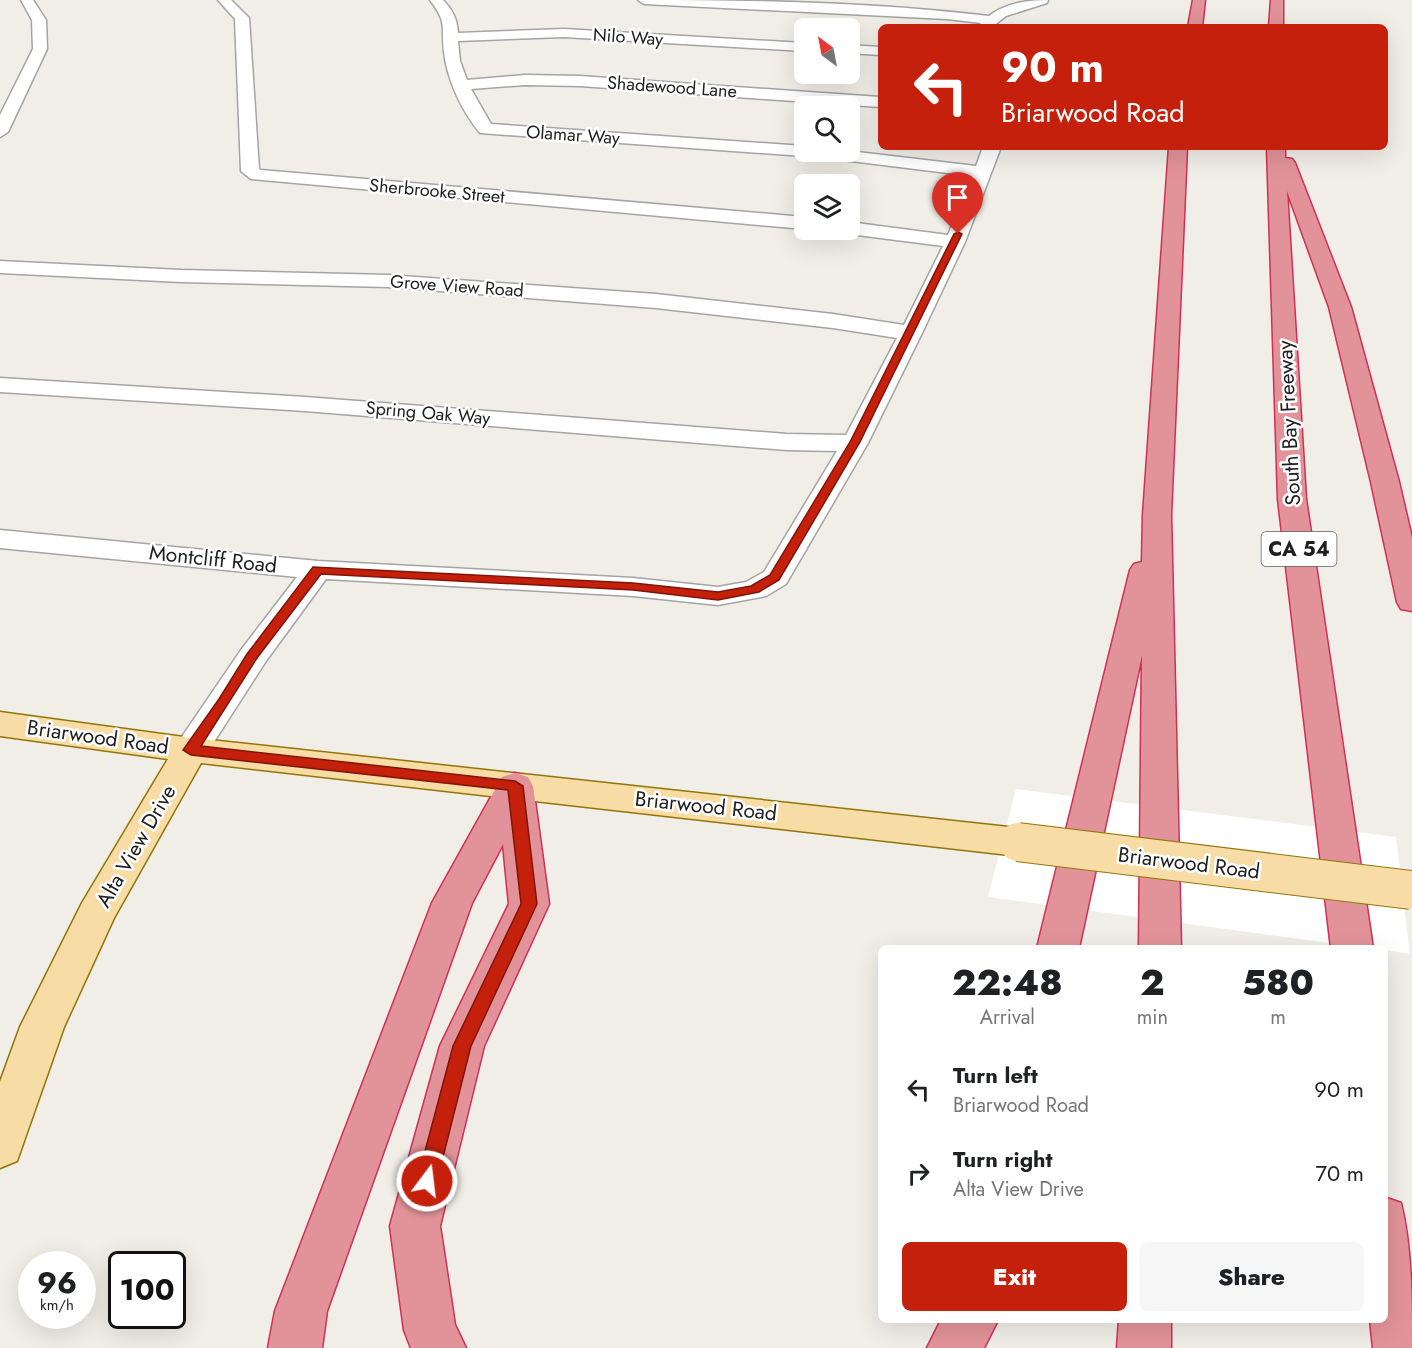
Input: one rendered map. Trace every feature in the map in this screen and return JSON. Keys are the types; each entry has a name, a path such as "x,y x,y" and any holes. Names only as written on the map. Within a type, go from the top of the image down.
{"highway":[{"path":"1195,24 1199,0"},
{"path":"1276,24 1277,0"},
{"path":"1160,945 1157,515 1178,150"},
{"name":"South Bay Freeway","path":"1278,150 1292,499 1352,945"},
{"path":"1279,150 1340,307 1385,482 1412,602"},
{"path":"1059,945 1157,515"},
{"path":"295,1348 301,1311 452,903 515,786"},
{"path":"440,1348 430,1330 415,1226 462,1046 529,904 515,786"},
{"path":"1388,1252 1400,1348"},
{"path":"954,1348 970,1323"},
{"path":"1144,1348 1145,1323"}],"main road":[{"name":"Briarwood Road","path":"0,724 191,750 1018,842 1411,890"},
{"name":"Alta View Drive","path":"0,1146 42,1027 91,925 191,750"}],"street":[{"path":"0,132 40,49 39,20 27,0"},
{"name":"Sherbrooke Street","path":"224,0 242,18 249,171 258,176 794,222"},
{"name":"Olamar Way","path":"436,0 448,12 452,37 452,61 477,121 486,129 794,150"},
{"path":"644,0 946,15 987,23 1006,11 1042,0"},
{"name":"Nilo Way","path":"452,37 564,33 794,46"},
{"path":"860,50 878,51"},
{"name":"Shadewood Lane","path":"463,86 525,80 580,81 878,102"},
{"name":"Montcliff Road","path":"0,539 318,570 677,590 718,596 755,590 775,578 855,442 955,242 991,150"},
{"path":"860,157 982,172"},
{"path":"860,229 955,242"},
{"name":"Grove View Road","path":"0,267 181,276 388,281 666,302 833,321 911,333"},
{"name":"Spring Oak Way","path":"0,385 305,404 787,442 855,442"},
{"name":"Alta View Drive","path":"191,750 252,657 318,570"}],"pier":[{"path":"1016,789 1396,837 1410,954 1388,950 1388,945 1345,945 988,897"}],"route":[{"path":"427,1181 462,1046 529,904 515,786 191,750 269,632 318,570 633,587 718,596 755,590 775,578 855,442 911,333 958,234"}]}
